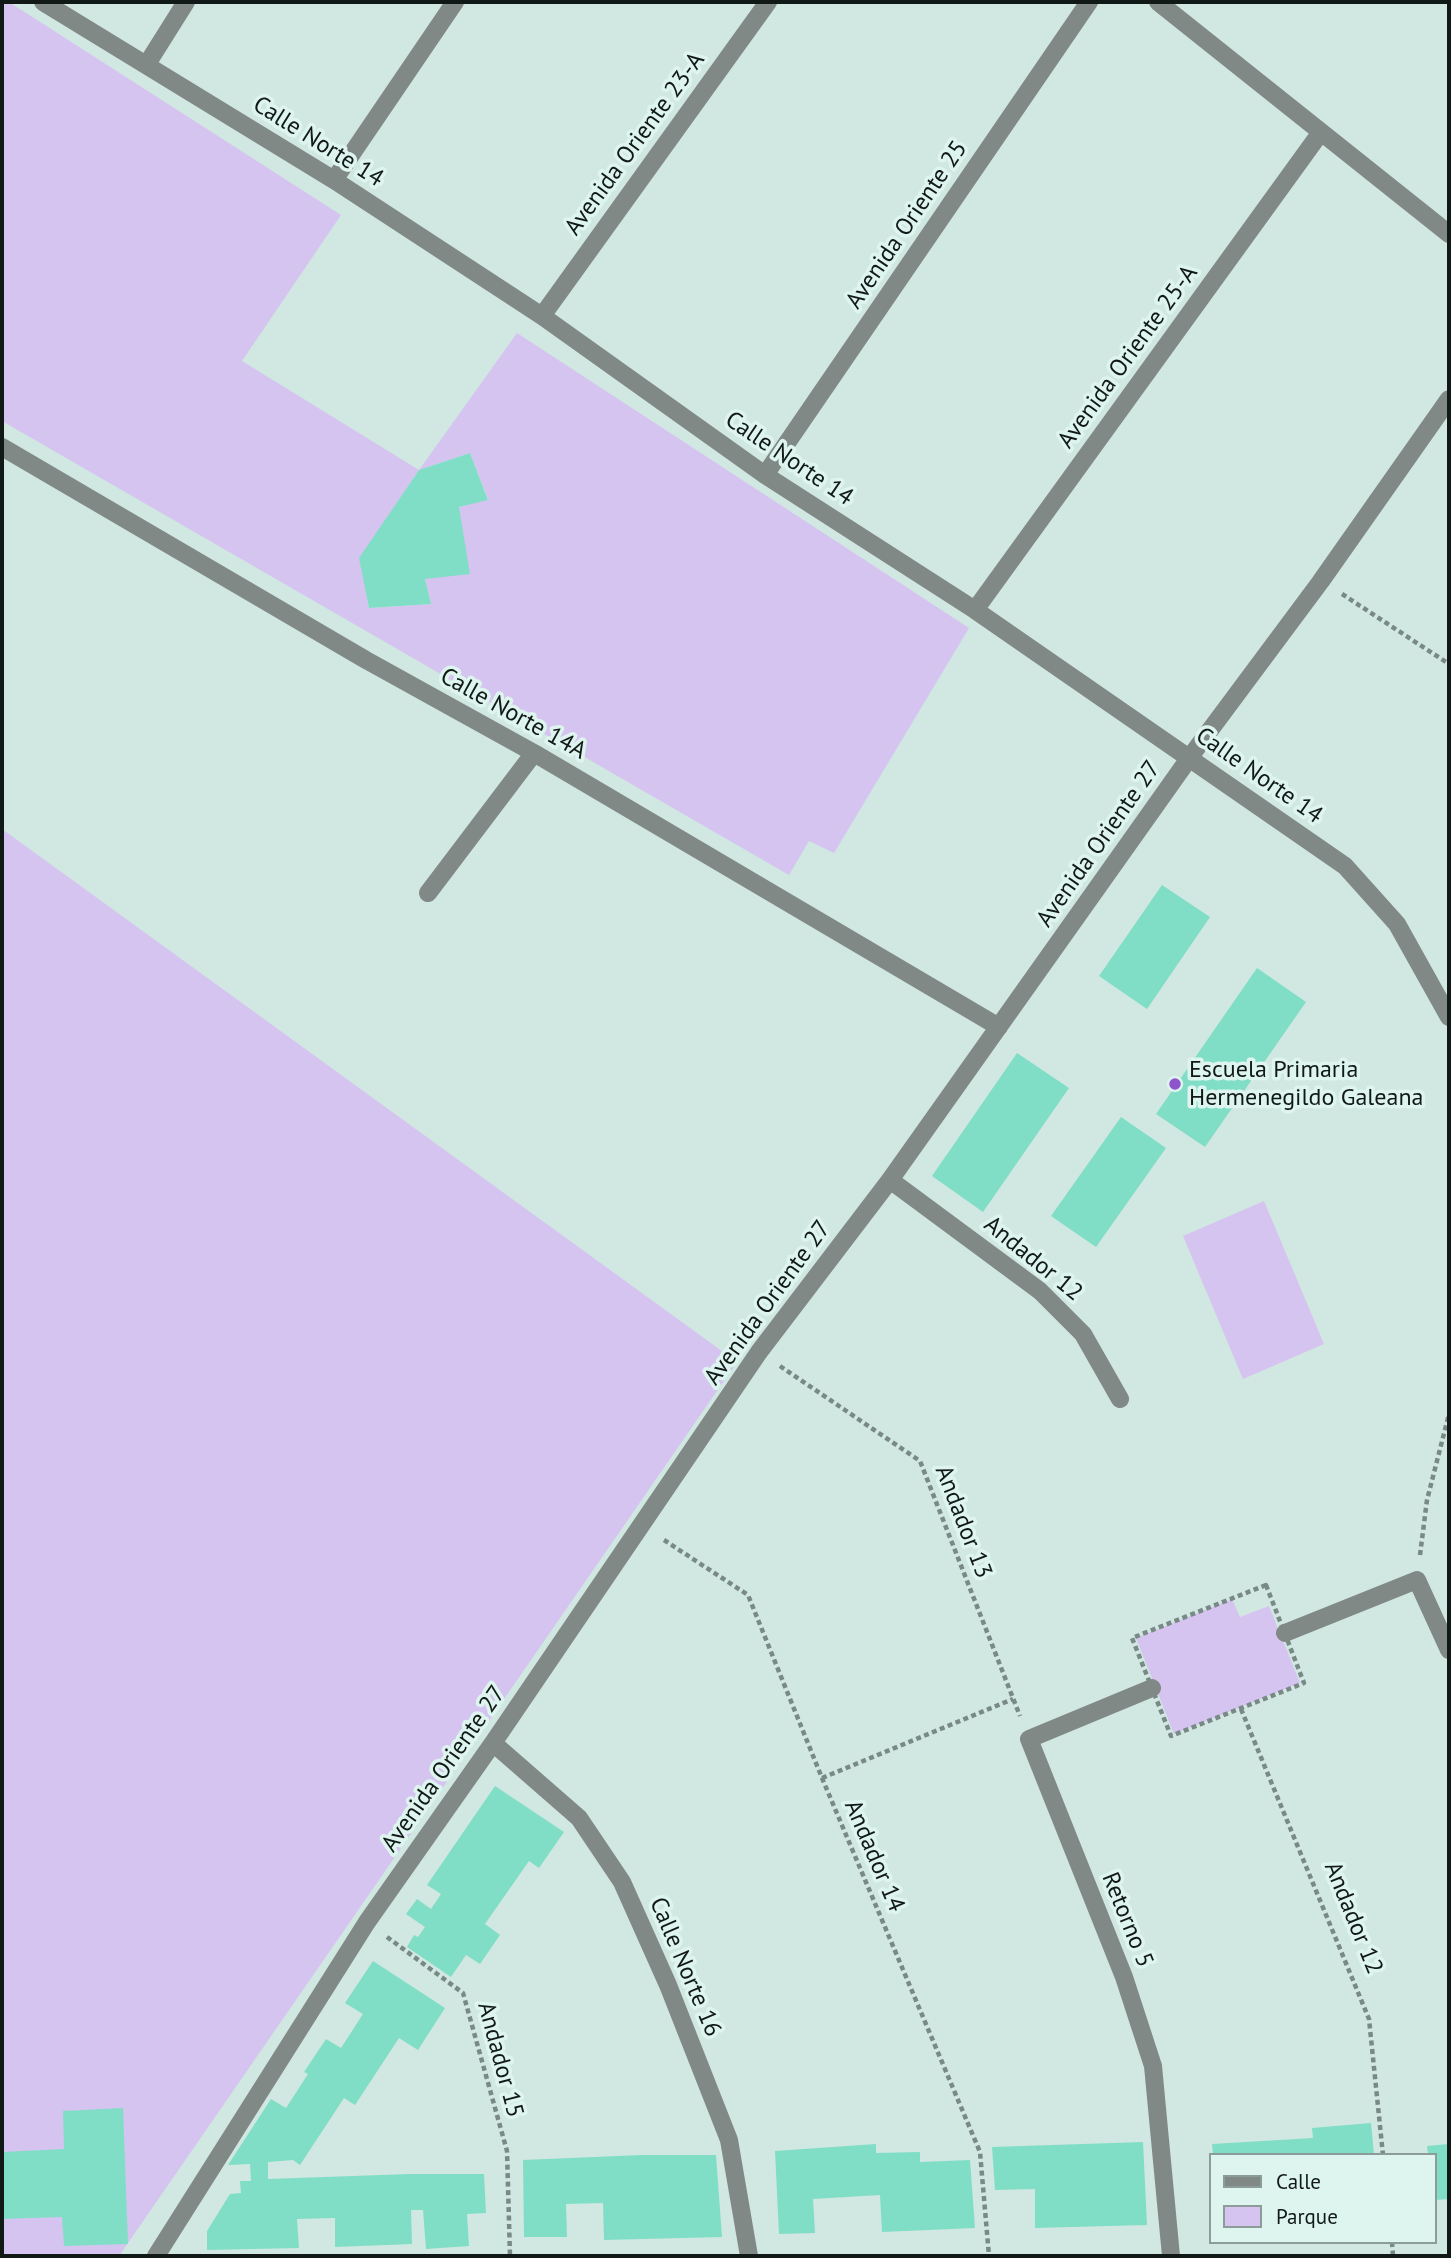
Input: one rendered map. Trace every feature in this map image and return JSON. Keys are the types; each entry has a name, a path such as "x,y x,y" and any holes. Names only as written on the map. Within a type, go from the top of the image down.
{"street":[{"name":"Calle Norte 14","path":"43,2 334,180 542,316 765,475 975,610 1345,866 1397,924 1449,1017"},
{"path":"147,64 186,2"},
{"path":"334,180 455,2"},
{"name":"Avenida Oriente 23-A","path":"542,316 768,2"},
{"name":"Avenida Oriente 25","path":"765,475 1089,2"},
{"path":"1158,2 1449,234"},
{"name":"Avenida Oriente 25-A","path":"975,610 1321,132"},
{"name":"Avenida Oriente 27","path":"156,2256 367,1922 493,1743 759,1352 890,1180 1190,757 1321,580 1449,399"},
{"name":"Calle Norte 14A","path":"2,447 366,660 534,753 999,1027"},
{"path":"428,894 534,753"},
{"name":"Andador 12","path":"890,1180 1040,1291 1083,1334 1120,1399"},
{"path":"1285,1633 1417,1580 1449,1650"},
{"name":"Retorno 5","path":"1152,1688 1029,1739 1124,1977 1153,2066 1171,2256"},
{"name":"Calle Norte 16","path":"493,1743 579,1818 622,1882 668,1985 729,2140 749,2256"}],"path":[{"path":"1321,580 1449,664"},
{"name":"Andador 13","path":"759,1352 920,1461 1013,1699 822,1778"},
{"path":"1417,1580 1427,1500 1449,1414"},
{"name":"Andador 14","path":"640,1525 748,1595 980,2152 989,2256"},
{"path":"1132,1638 1266,1585"},
{"name":"Andador 12","path":"1241,1709 1369,2019 1383,2153"},
{"name":"Andador 15","path":"367,1922 463,1993 507,2151 510,2256"}],"green space":[{"path":"2,2 9,2 341,215 242,361 419,470 517,333 969,628 834,853 809,841 789,875 2,421","holes":["470,453 488,499 459,507 425,579 431,604 369,608 360,558 419,470"]},
{"path":"2,829 737,1362 119,2256 2,2256"},
{"path":"1264,1201 1324,1344 1243,1379 1183,1236"},
{"path":"1232,1599 1240,1617 1269,1606 1300,1683 1174,1734 1136,1638"}],"building":[{"path":"470,453 488,500 459,507 470,574 425,579 431,604 369,608 359,558 419,470"},
{"path":"1162,885 1210,917 1147,1009 1099,976"},
{"path":"1257,968 1306,1002 1205,1147 1156,1114"},
{"path":"1017,1053 1069,1088 983,1212 932,1176"},
{"path":"1121,1117 1166,1148 1096,1247 1051,1216"},
{"path":"495,1786 564,1832 539,1868 529,1861 485,1924 500,1935 480,1964 466,1955 451,1977 407,1947 414,1935 418,1937 425,1927 406,1914 417,1899 431,1909 441,1894 427,1885"},
{"path":"373,1961 445,2008 418,2050 399,2038 355,2105 344,2098 300,2165 293,2160 268,2162 268,2179 484,2174 486,2213 467,2214 469,2246 426,2249 423,2210 411,2210 412,2244 335,2247 335,2218 297,2219 299,2248 207,2250 207,2231 230,2194 241,2193 240,2181 251,2181 250,2164 228,2165 271,2099 286,2108 308,2074 304,2072 326,2039 341,2048 363,2014 345,2003"},
{"path":"123,2108 128,2244 64,2246 62,2217 2,2219 2,2152 64,2149 63,2111"},
{"path":"1371,2123 1374,2153 1213,2153 1212,2144 1313,2138 1312,2128"},
{"path":"1143,2142 1147,2225 1035,2228 1035,2189 995,2190 992,2147"},
{"path":"876,2144 876,2153 920,2152 920,2162 970,2160 975,2228 882,2232 880,2195 813,2199 815,2233 779,2234 775,2151"},
{"path":"1449,2144 1449,2199 1437,2200 1437,2153 1428,2153 1427,2146"},
{"path":"716,2155 722,2237 604,2240 603,2203 566,2204 567,2237 524,2237 523,2160"}],"place":[{"name":"Escuela Primaria Hermenegildo Galeana","path":"1175,1084"}]}
